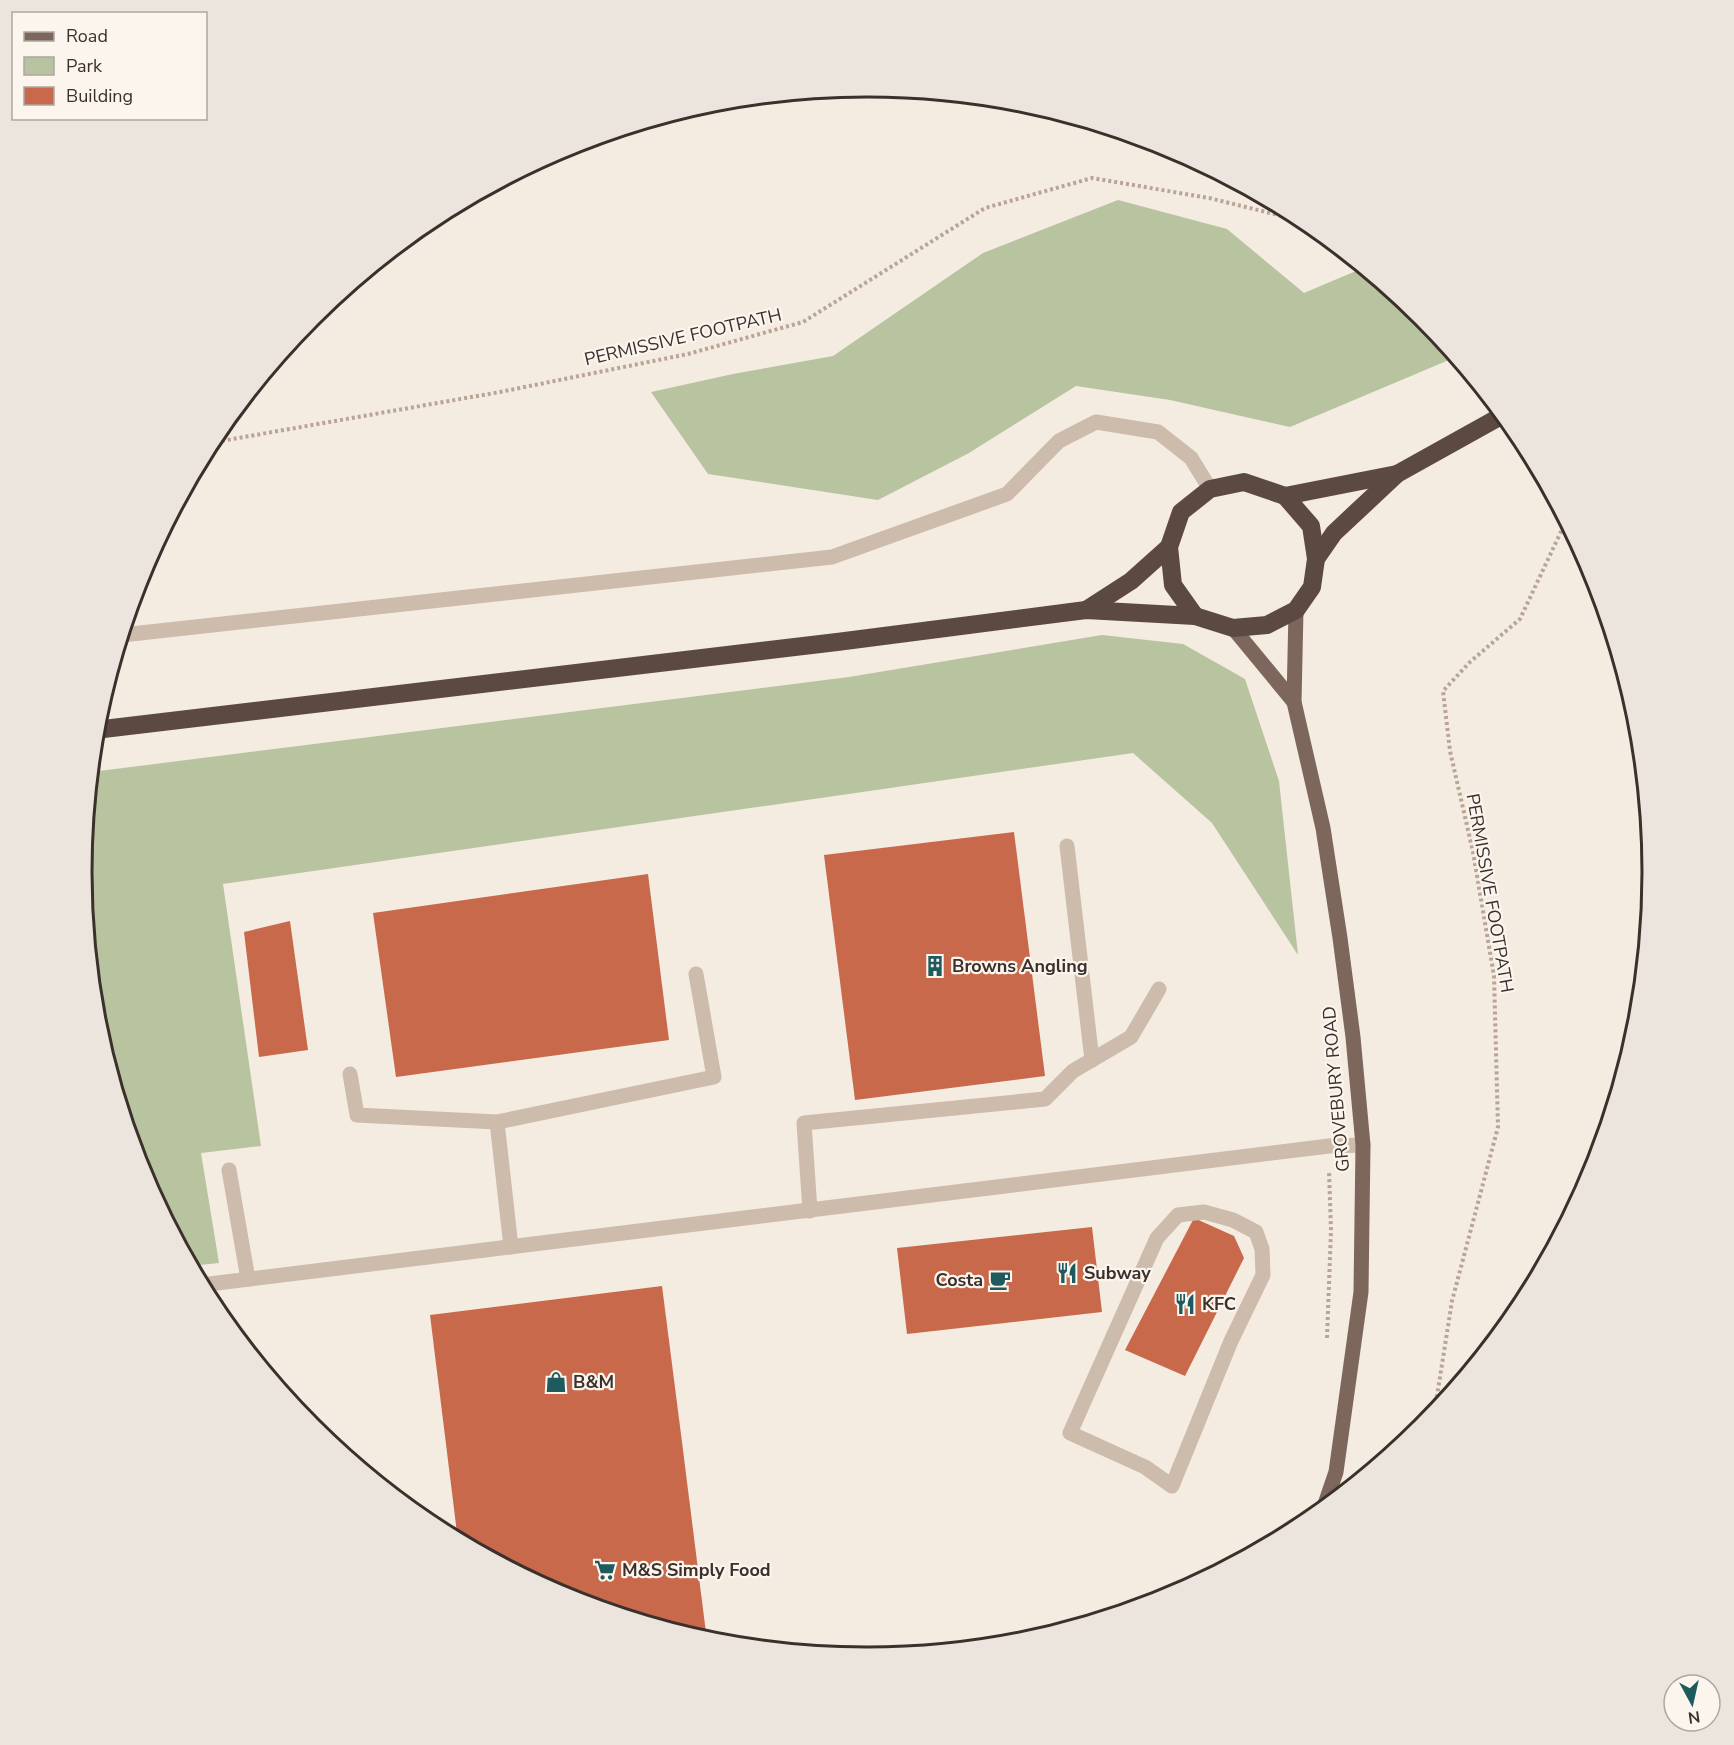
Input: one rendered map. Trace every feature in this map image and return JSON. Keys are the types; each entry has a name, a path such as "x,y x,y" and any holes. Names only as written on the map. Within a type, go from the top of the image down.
{"highway":[{"path":"1316,560 1334,533 1397,474 1496,419"},
{"path":"1195,616 1173,585 1169,548 1181,512 1210,489 1244,482 1285,496 1397,474"},
{"path":"105,729 1086,610 1195,616 1233,628 1267,624 1296,610 1312,587 1316,560 1311,526 1285,496"},
{"path":"1086,610 1131,581 1169,548"}],"main road":[{"name":"GROVEBURY ROAD","path":"1296,610 1294,702 1323,828 1353,1037 1363,1145 1361,1292 1336,1472 1328,1496"},
{"name":"GROVEBURY ROAD","path":"1233,628 1294,702"}],"street":[{"path":"130,634 832,556 1007,494 1059,441 1096,422 1158,432 1191,458 1210,489"},
{"path":"1067,846 1092,1060"},
{"path":"350,1074 357,1114 497,1122 714,1077 696,974"},
{"path":"810,1211 804,1123 1045,1099 1073,1071 1131,1037 1159,990"},
{"path":"497,1122 511,1247"},
{"path":"210,1284 1329,1146 1363,1145"},
{"path":"229,1170 248,1279"},
{"path":"1204,1212 1233,1220 1256,1232 1262,1248 1263,1275 1231,1341 1172,1486 1145,1467 1070,1433 1157,1238 1178,1215 1204,1212"}],"path":[{"name":"PERMISSIVE FOOTPATH","path":"223,441 489,394 688,354 803,322 986,208 1092,178 1209,198 1277,215"},
{"name":"PERMISSIVE FOOTPATH","path":"1437,1398 1452,1301 1498,1127 1494,976 1473,852 1450,751 1443,691 1470,662 1520,619 1562,529"},
{"path":"1327,1346 1331,1230 1329,1146"}],"green space":[{"path":"1118,200 1227,229 1304,293 1356,271 1415,324 1449,360 1290,427 1170,400 1076,386 969,453 878,500 708,474 651,392 833,356 983,253"},
{"path":"1102,635 1183,644 1245,679 1279,781 1298,955 1212,823 1133,753 223,884 261,1146 201,1153 219,1263 198,1265 171,1215 133,1122 106,1024 93,923 93,822 98,771 849,677"}],"building":[{"name":"Browns Angling","path":"1014,832 1045,1076 855,1100 824,855"},
{"path":"648,874 669,1040 396,1077 373,913"},
{"path":"290,921 308,1050 259,1057 244,932"},
{"name":"KFC","path":"1194,1218 1234,1236 1244,1258 1185,1376 1125,1350"},
{"path":"1092,1227 1102,1312 907,1334 897,1248"},
{"path":"662,1286 706,1631 666,1622 570,1589 524,1568 457,1530 430,1315"}],"place":[{"name":"Browns Angling","path":"935,966"},
{"name":"Subway","path":"1067,1273"},
{"name":"Costa","path":"1000,1280"},
{"name":"KFC","path":"1185,1304"},
{"name":"B&M","path":"556,1382"},
{"name":"M&S Simply Food","path":"605,1570"}]}
